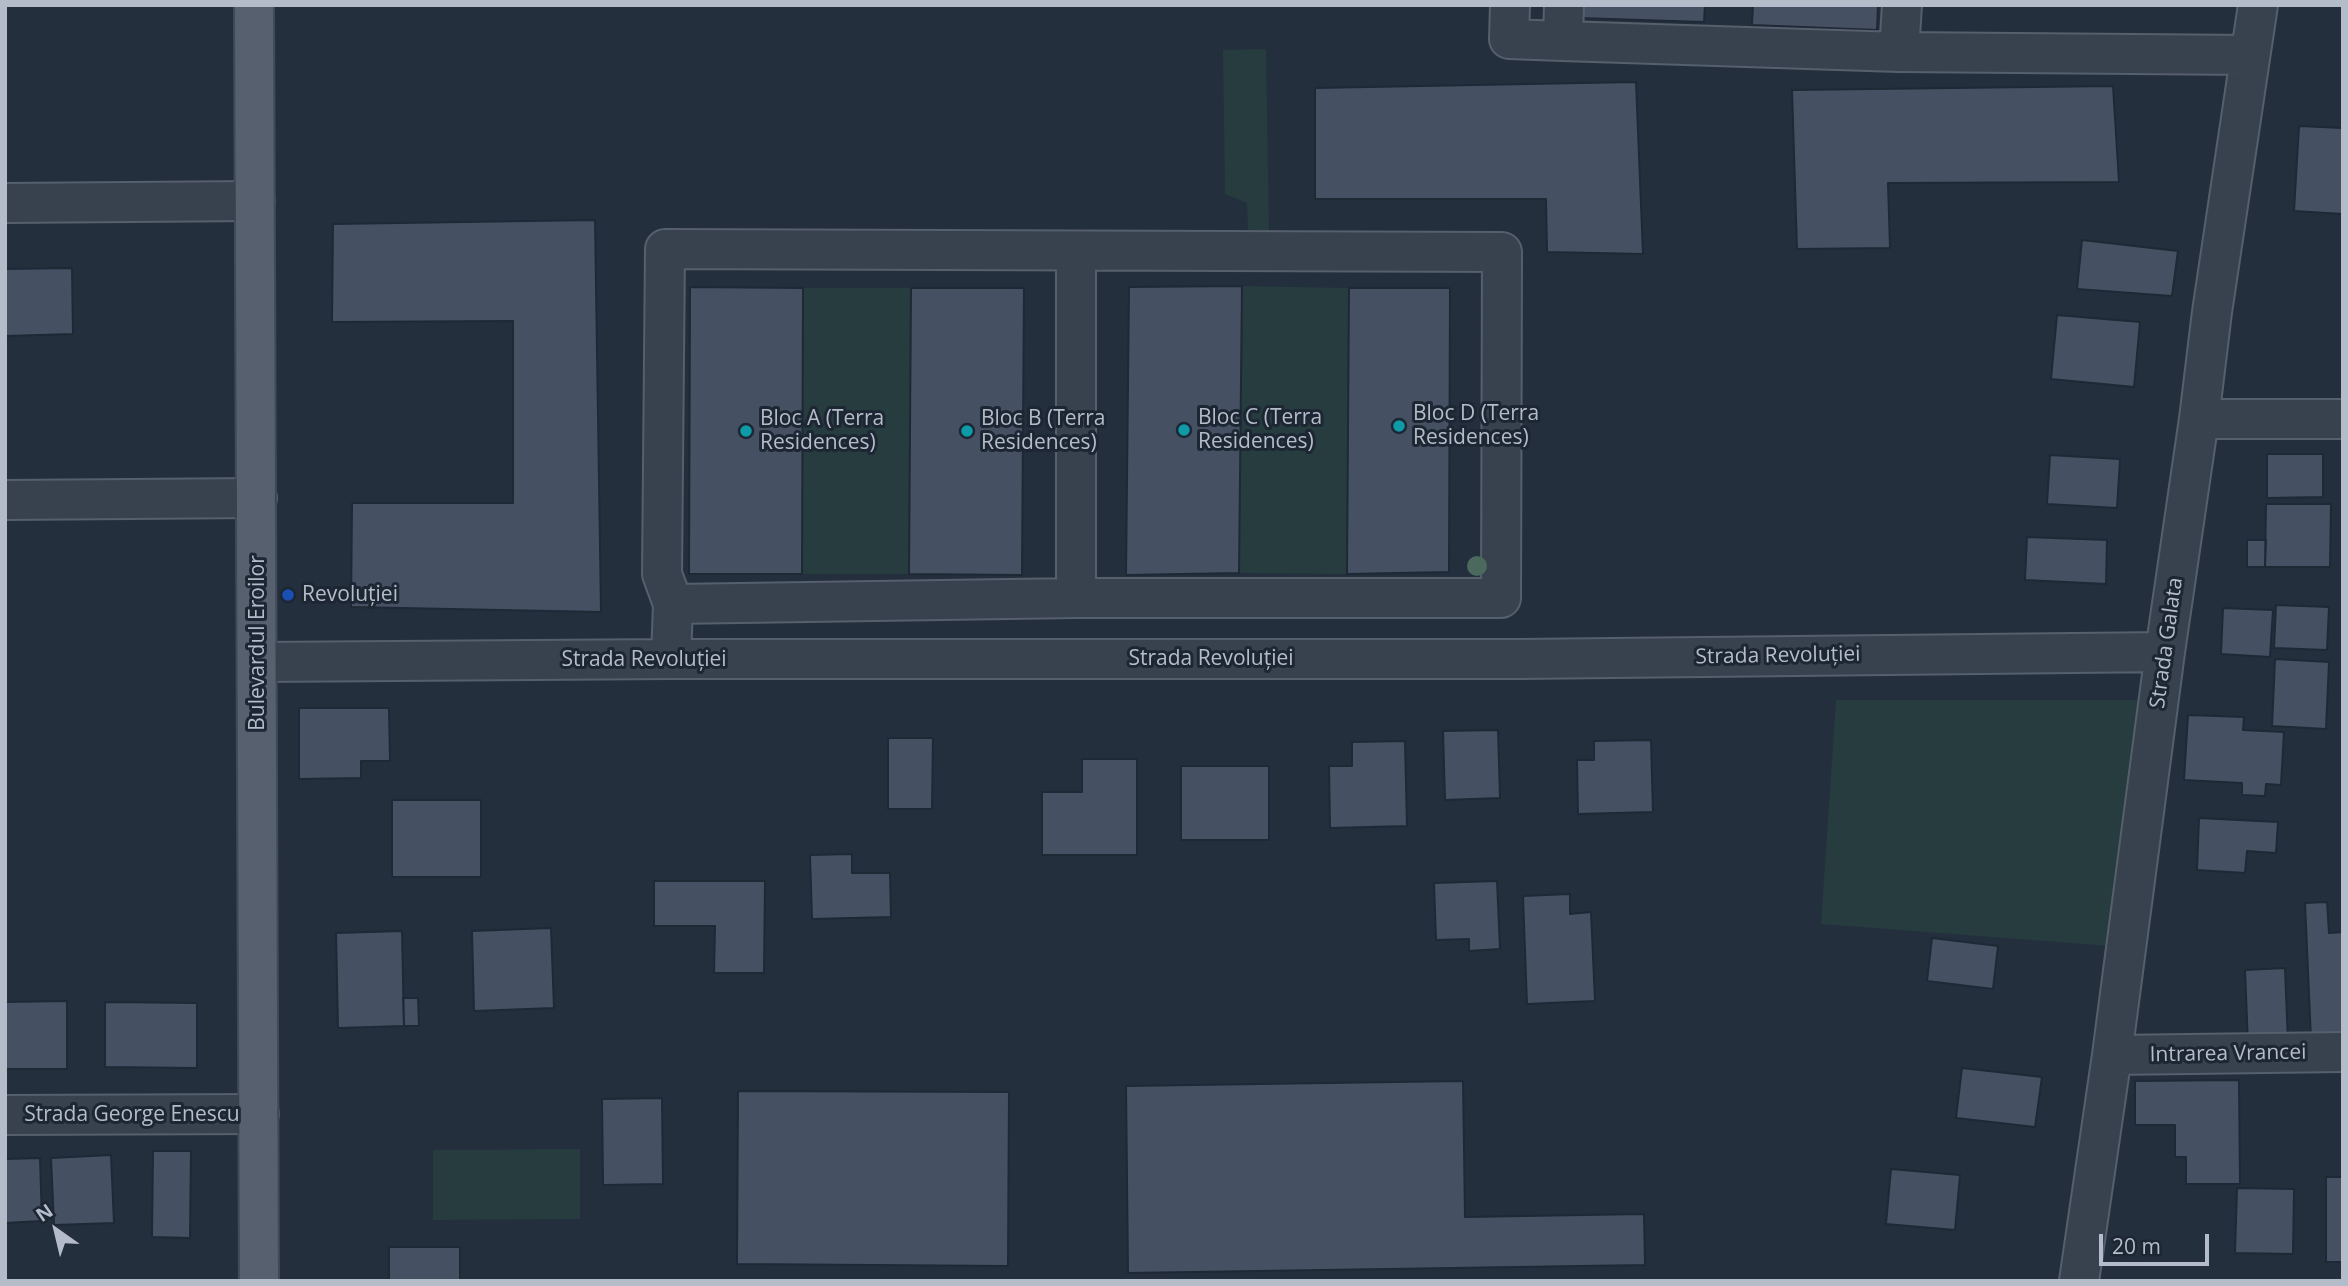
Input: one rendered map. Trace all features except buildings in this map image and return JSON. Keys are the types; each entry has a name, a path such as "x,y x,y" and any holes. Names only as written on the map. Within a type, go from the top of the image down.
{"main road":[{"name":"Bulevardul Eroilor","path":"254,5 259,1281"}],"street":[{"path":"1510,5 1509,39 1563,23 1899,52 2250,55"},
{"path":"1899,52 1902,5"},
{"name":"Strada Galata","path":"2079,1281 2212,312 2258,5"},
{"path":"5,202 255,201"},
{"path":"671,659 673,604 662,574 665,249 1502,252 1501,598 1076,598 673,604"},
{"path":"1076,251 1076,598"},
{"path":"2199,419 2343,419"},
{"path":"5,500 257,498"},
{"name":"Strada Revoluției","path":"258,663 671,659 1520,659 2165,652"},
{"name":"Intrarea Vrancei","path":"2112,1055 2343,1052"},
{"name":"Strada George Enescu","path":"5,1115 259,1114"}],"green space":[{"path":"1266,49 1269,232 1249,250 1247,203 1225,194 1223,50"},
{"path":"1242,286 1349,288 1347,574 1239,573"},
{"path":"803,288 911,288 909,574 802,574"},
{"path":"1836,700 2145,700 2110,946 1821,924"},
{"path":"580,1149 580,1219 433,1220 433,1150"}],"place":[{"name":"Bloc D (Terra Residences)","path":"1399,426"},
{"name":"Bloc C (Terra Residences)","path":"1184,430"},
{"name":"Bloc A (Terra Residences)","path":"746,431"},
{"name":"Bloc B (Terra Residences)","path":"967,431"},
{"name":"Revoluției","path":"288,595"}]}
